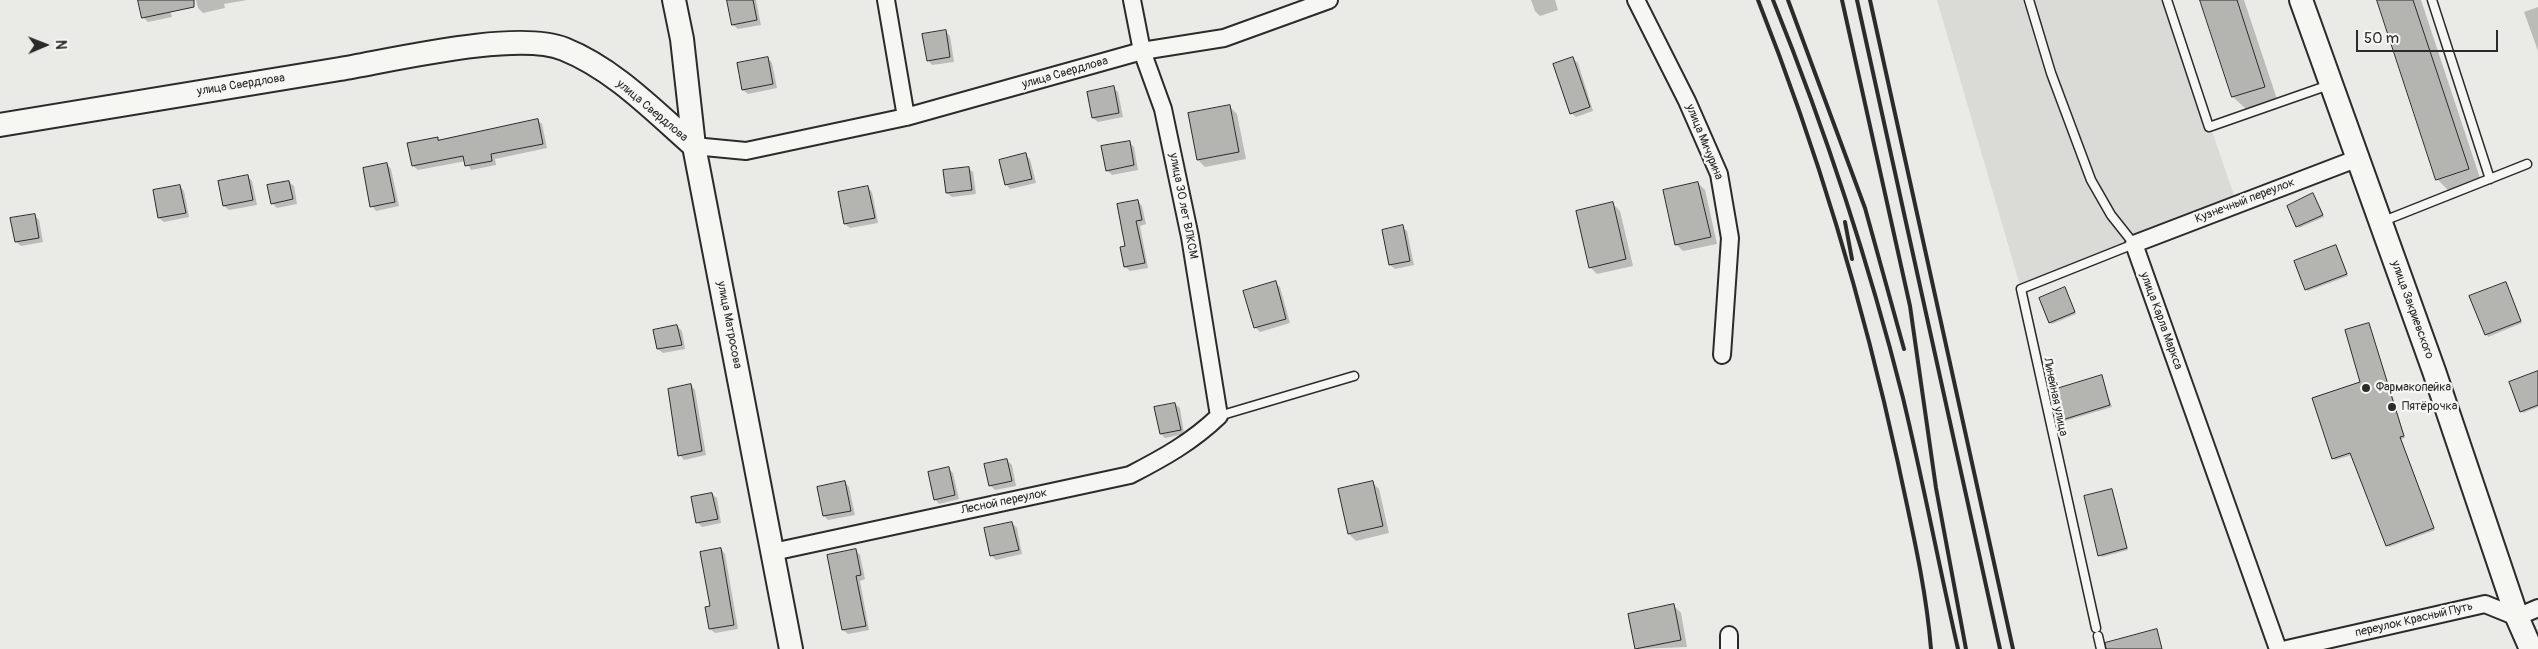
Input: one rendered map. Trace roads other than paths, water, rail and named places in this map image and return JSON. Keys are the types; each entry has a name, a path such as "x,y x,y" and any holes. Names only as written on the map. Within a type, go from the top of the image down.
{"street":[{"name":"улица Матросова","path":"674,0 682,39 694,146 774,552 791,649"},
{"path":"886,0 906,117"},
{"name":"улица 30 лет ВЛКСМ","path":"1132,0 1142,51 1163,109 1171,146 1190,237 1219,416"},
{"name":"улица Свердлова","path":"0,125 436,53 532,42 563,49 627,87 694,146 746,151 906,117 1142,51 1224,38 1328,0"},
{"name":"улица Мичурина","path":"1636,0 1687,101 1719,174 1730,238 1722,355"},
{"name":"улица Закриевского","path":"2300,0 2434,371 2517,617 2531,649"},
{"name":"Кузнечный переулок","path":"2134,244 2356,159"},
{"name":"улица Карла Маркса","path":"2134,244 2278,649"},
{"name":"Лесной переулок","path":"774,552 1130,475 1173,453 1202,432 1219,416"},
{"name":"переулок Красный Путь","path":"2287,649 2485,604 2517,617"},
{"path":"2517,617 2538,608"}],"lane":[{"name":"улица Карла Маркса","path":"2029,0 2051,74 2091,180 2111,215 2134,244"},
{"path":"2167,0 2209,127 2330,84"},
{"path":"2432,0 2490,179"},
{"path":"2380,223 2527,164"},
{"name":"Линейная улица","path":"2101,649 2021,289 2134,244"},
{"path":"1219,416 1354,376"}],"railway":[{"path":"1758,0 1780,56 1819,171 1870,346 1885,404 1917,556 1926,602 1931,649"},
{"path":"1773,0 1828,147 1876,297 1903,398 1958,649"},
{"path":"1788,0 1865,208 1904,349"},
{"path":"1842,0 1910,306 1936,488 1966,649"},
{"path":"1857,0 2000,649"},
{"path":"1870,0 2013,649"},
{"path":"1845,222 1852,259"}],"place":[{"name":"Фармакопейка","path":"2366,388"},
{"name":"Пятёрочка","path":"2392,407"}]}
